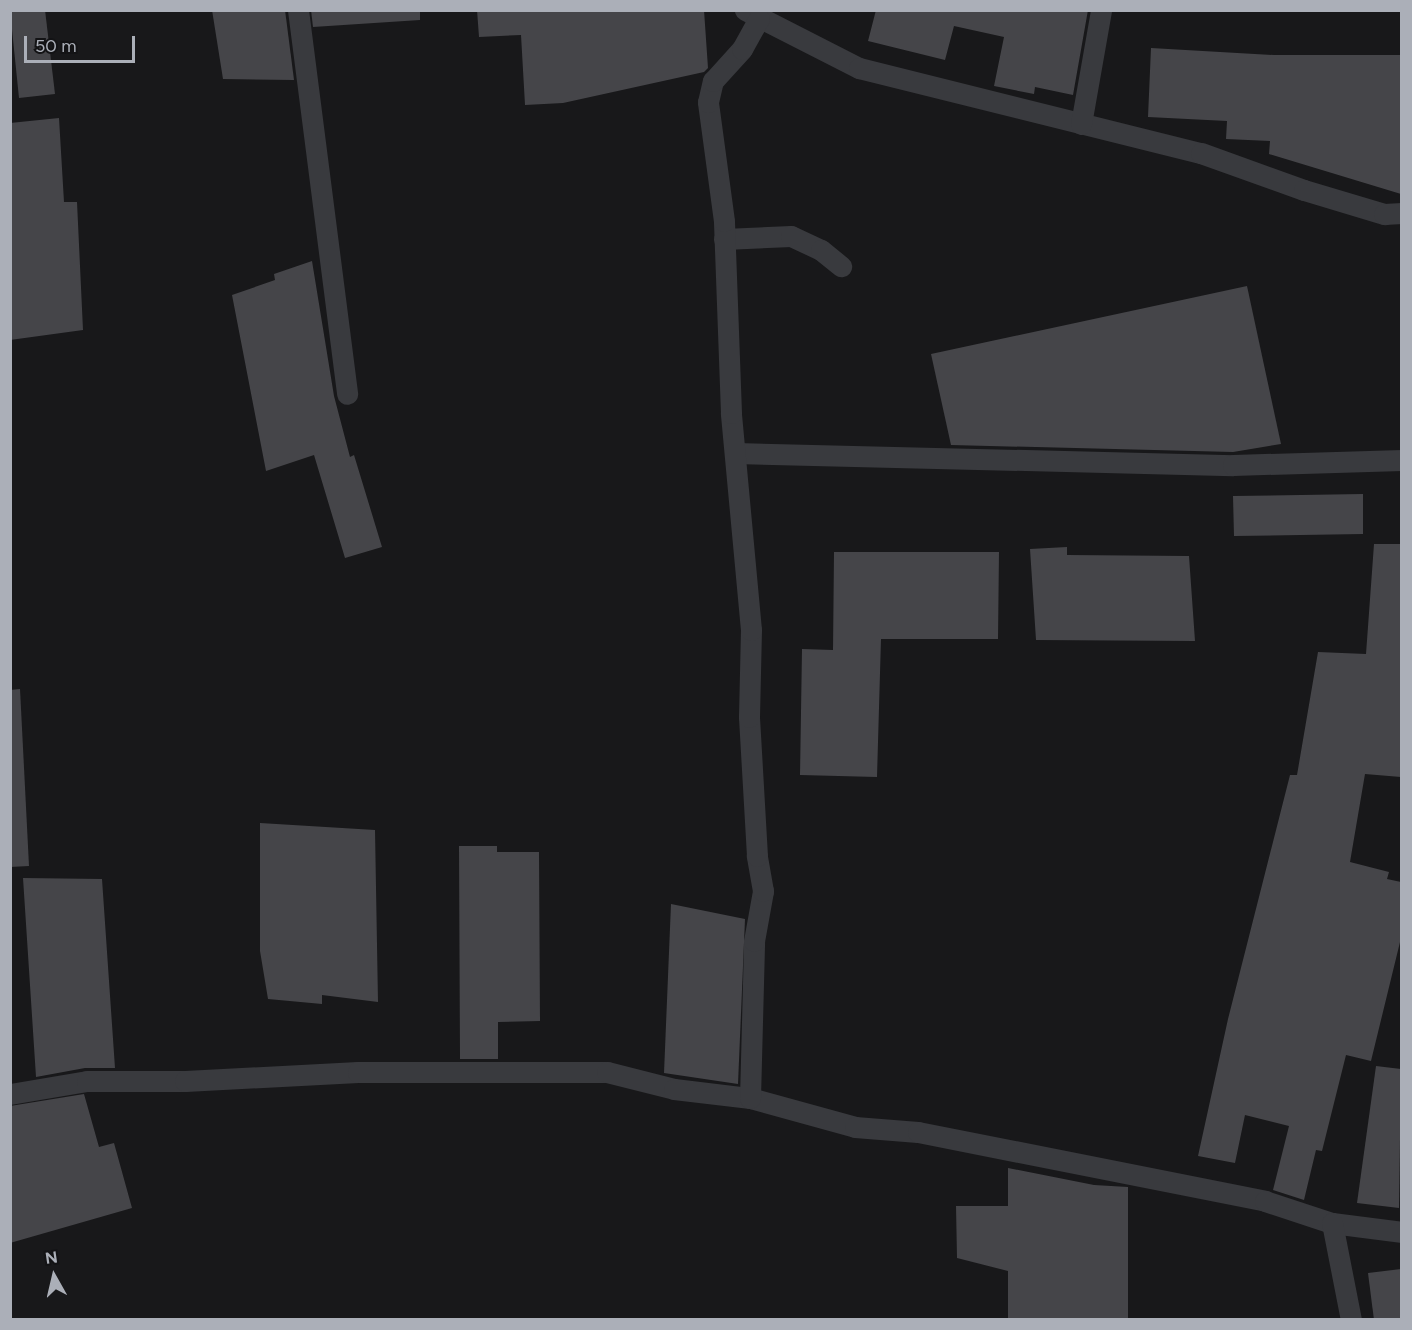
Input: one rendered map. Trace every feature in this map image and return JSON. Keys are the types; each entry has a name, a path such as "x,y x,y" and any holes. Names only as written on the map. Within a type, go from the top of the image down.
{"street":[{"path":"298,10 347,394"},
{"path":"1081,124 1101,10"},
{"path":"750,1098 754,941 763,891 756,856 749,717 751,630 735,453 724,239 708,102 713,81 742,49 752,14 860,68 1201,153 1384,214 1401,213"},
{"path":"724,239 791,236 822,249 841,266"},
{"path":"735,453 1233,465 1401,460"},
{"path":"10,1094 87,1081 185,1081 351,1072 607,1072 674,1089 750,1098 855,1127 918,1132 1264,1201 1332,1223 1401,1232"},
{"path":"1332,1223 1351,1320"}],"building":[{"path":"10,10 45,10 55,94 19,98"},
{"path":"212,10 285,10 294,80 223,79"},
{"path":"311,10 420,10 420,20 313,27"},
{"path":"477,10 704,10 708,68 704,72 563,103 525,105 521,35 479,37"},
{"path":"876,10 1088,10 1073,95 1035,87 1034,94 994,86 1004,37 954,26 945,60 868,41"},
{"path":"1151,48 1274,55 1401,55 1401,194 1269,154 1270,141 1226,139 1227,121 1148,117"},
{"path":"59,118 64,202 77,202 83,330 10,340 10,123"},
{"path":"312,261 334,396 350,457 354,455 382,547 345,558 314,455 266,471 232,295 275,280 274,274"},
{"path":"1247,286 1281,444 1233,452 951,445 931,354"},
{"path":"1363,494 1363,534 1234,536 1233,496"},
{"path":"1374,544 1401,544 1401,777 1365,774 1350,862 1389,872 1387,879 1401,882 1401,938 1371,1061 1346,1055 1322,1151 1316,1150 1304,1200 1273,1190 1289,1126 1245,1115 1235,1163 1198,1156 1228,1019 1290,775 1297,775 1318,652 1366,654"},
{"path":"1067,547 1067,555 1189,556 1195,641 1036,640 1030,549"},
{"path":"834,552 999,552 998,639 881,639 877,777 800,775 802,649 833,650"},
{"path":"20,689 29,866 10,867 10,690"},
{"path":"260,823 375,830 378,1002 322,995 322,1004 268,999 260,951"},
{"path":"459,846 497,846 497,852 539,852 540,1021 498,1022 498,1059 460,1059"},
{"path":"23,878 102,879 115,1068 85,1068 36,1077"},
{"path":"671,904 745,919 738,1084 664,1073"},
{"path":"1376,1066 1401,1069 1399,1208 1357,1203"},
{"path":"84,1094 99,1147 114,1143 132,1208 10,1243 10,1106"},
{"path":"1008,1168 1094,1185 1128,1187 1128,1320 1008,1320 1008,1271 957,1258 956,1206 1008,1206"},
{"path":"1401,1269 1401,1320 1374,1320 1368,1273"}]}
